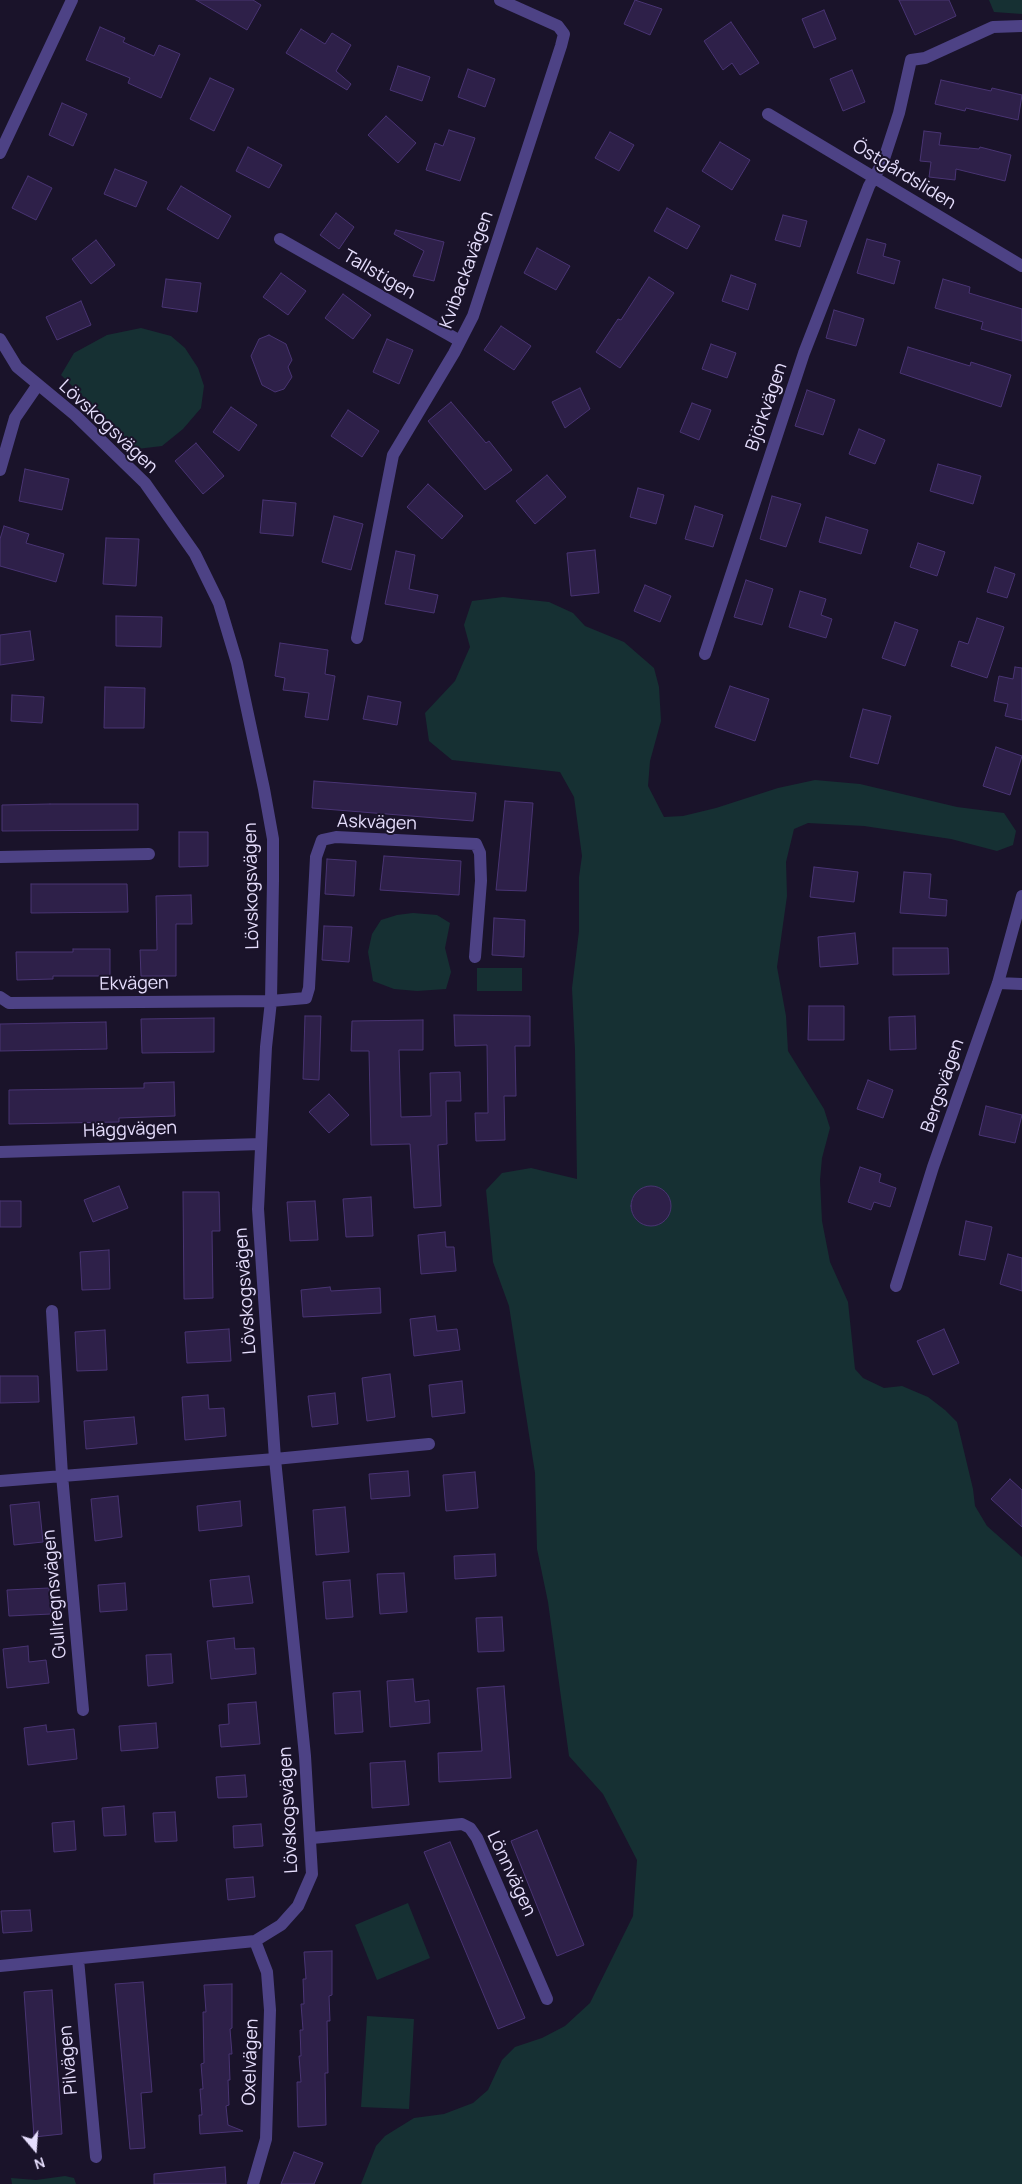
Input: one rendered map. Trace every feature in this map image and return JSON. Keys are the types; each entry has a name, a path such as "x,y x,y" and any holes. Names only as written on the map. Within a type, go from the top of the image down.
{"street":[{"path":"0,153 72,0"},
{"name":"Kvibackavägen","path":"357,638 393,456 473,316 564,34 562,29 555,24 500,0"},
{"name":"Björkvägen","path":"705,654 804,353 869,186 883,162 899,114 911,60 925,58 993,27 1022,26"},
{"name":"Östgårdsliden","path":"768,114 1022,266"},
{"name":"Tallstigen","path":"280,240 460,341"},
{"name":"Lövskogsvägen","path":"0,339 17,367 37,386 75,415 145,484 195,554 219,603 246,700 273,839 271,1000 258,1208 275,1459 312,1838 312,1874 306,1894 298,1906 280,1925 255,1941 0,1966"},
{"path":"0,470 15,418 37,386"},
{"name":"Askvägen","path":"306,998 309,988 316,857 322,840 336,837 476,844 480,853 481,881 476,957"},
{"path":"0,857 148,854"},
{"name":"Bergsvägen","path":"896,1286 933,1167 998,983 1022,896"},
{"path":"998,983 1022,984"},
{"name":"Ekvägen","path":"0,997 9,1003 306,998"},
{"name":"Häggvägen","path":"0,1152 261,1144"},
{"name":"Gullregnsvägen","path":"52,1311 62,1475 83,1710"},
{"path":"0,1481 275,1459 429,1444"},
{"name":"Lönnvägen","path":"312,1838 462,1824 470,1828 477,1838 546,1999"},
{"name":"Oxelvägen","path":"253,2184 266,2139 270,2010 267,1972 255,1941"},
{"name":"Pilvägen","path":"78,1959 96,2157"}],"green space":[{"path":"989,0 1022,0 1022,14 994,12"},
{"path":"141,328 171,336 185,348 198,368 204,386 201,408 183,429 162,446 137,449 61,375 74,353 107,335"},
{"path":"503,597 549,602 573,613 585,626 624,642 654,668 659,687 661,721 650,761 648,786 664,817 683,816 716,808 778,788 815,780 860,784 957,807 1004,813 1016,831 1013,845 997,851 951,839 864,826 808,823 794,829 786,862 787,896 777,967 786,1016 788,1051 824,1109 830,1128 822,1158 820,1180 822,1221 830,1262 848,1302 855,1369 863,1378 884,1388 902,1386 928,1397 957,1422 973,1489 975,1506 987,1526 1022,1557 1022,2184 361,2184 376,2146 385,2136 414,2118 444,2114 473,2103 488,2090 502,2060 515,2047 542,2038 565,2026 590,2003 633,1916 637,1860 603,1794 569,1756 548,1602 537,1549 535,1473 509,1306 493,1262 486,1190 502,1173 531,1168 577,1179 572,988 579,931 579,877 582,856 574,797 560,772 452,760 429,741 425,713 455,681 470,647 464,625 472,601"},
{"path":"413,913 437,915 450,923 445,948 451,972 446,989 417,991 394,989 373,981 368,952 372,934 381,920"},
{"path":"477,968 522,968 522,991 477,991"},
{"path":"408,1903 430,1958 377,1980 355,1925"},
{"path":"367,2016 414,2019 409,2109 361,2107"},
{"path":"65,2176 74,2178 76,2184 12,2184 11,2178 36,2180"}],"building":[{"path":"196,0 253,0 261,5 247,30"},
{"path":"635,0 662,9 650,35 624,24"},
{"path":"899,0 949,0 956,16 915,35"},
{"path":"824,10 836,39 814,48 802,19"},
{"path":"731,22 759,63 740,75 732,63 723,70 704,41"},
{"path":"100,27 125,38 123,42 154,56 159,45 180,54 161,98 128,83 130,78 86,60"},
{"path":"301,29 325,44 332,33 351,45 336,71 351,84 347,90 286,53"},
{"path":"398,66 430,77 422,101 390,90"},
{"path":"468,69 495,79 485,107 458,97"},
{"path":"852,70 865,102 843,111 830,79"},
{"path":"210,78 234,89 214,131 190,119"},
{"path":"941,80 991,91 992,88 1022,95 1018,120 966,108 965,111 935,104"},
{"path":"62,103 87,114 73,146 49,135"},
{"path":"386,116 416,143 398,163 368,135"},
{"path":"449,130 475,138 460,181 426,170 435,143 443,146"},
{"path":"924,131 941,133 939,145 979,149 980,147 1011,155 1005,181 956,169 955,180 929,177 931,162 920,161"},
{"path":"610,132 634,145 619,171 595,158"},
{"path":"720,142 750,160 732,190 702,171"},
{"path":"248,147 282,165 269,188 236,171"},
{"path":"115,169 147,182 136,207 104,194"},
{"path":"28,176 52,188 36,220 12,208"},
{"path":"181,186 231,216 218,239 167,209"},
{"path":"667,208 700,226 687,249 654,231"},
{"path":"336,213 354,227 339,249 320,235"},
{"path":"783,215 807,221 800,247 775,240"},
{"path":"396,230 444,242 434,281 413,276 424,251 394,234"},
{"path":"867,239 886,244 883,256 900,261 894,284 857,273"},
{"path":"96,240 115,265 91,284 72,259"},
{"path":"537,248 570,266 556,290 524,273"},
{"path":"281,273 306,291 288,315 263,297"},
{"path":"731,275 756,284 748,310 722,301"},
{"path":"649,277 674,293 620,368 596,352 618,319 621,320"},
{"path":"166,279 201,283 197,312 162,307"},
{"path":"943,279 970,287 969,293 1022,309 1022,341 981,329 983,322 935,308"},
{"path":"343,294 371,315 353,339 325,318"},
{"path":"81,301 91,325 57,340 46,317"},
{"path":"834,310 864,319 856,346 826,338"},
{"path":"501,326 531,346 514,370 484,350"},
{"path":"269,335 286,344 292,360 288,367 292,377 284,389 275,392 262,385 251,356 259,339"},
{"path":"387,339 413,350 399,384 373,372"},
{"path":"711,344 736,353 727,378 702,369"},
{"path":"908,347 970,366 971,362 1011,375 1001,407 900,373"},
{"path":"580,388 590,409 565,428 552,402"},
{"path":"807,390 835,400 823,435 795,426"},
{"path":"451,402 486,443 489,441 512,470 485,490 428,421"},
{"path":"692,403 711,410 699,440 680,432"},
{"path":"231,407 257,425 239,451 213,432"},
{"path":"348,410 379,431 362,457 331,436"},
{"path":"859,429 885,440 875,464 849,454"},
{"path":"196,443 224,476 203,494 175,461"},
{"path":"938,464 981,476 973,504 930,491"},
{"path":"25,469 69,479 62,510 19,501"},
{"path":"547,475 566,497 535,524 516,501"},
{"path":"428,484 463,516 442,539 407,507"},
{"path":"638,488 664,495 656,524 630,517"},
{"path":"772,496 801,504 786,547 760,539"},
{"path":"263,500 296,503 293,536 260,533"},
{"path":"695,506 723,515 713,547 685,539"},
{"path":"334,516 363,524 351,570 322,562"},
{"path":"826,517 868,530 861,554 819,542"},
{"path":"4,526 29,534 26,543 64,554 56,582 0,566 0,539"},
{"path":"106,538 139,539 136,586 103,584"},
{"path":"918,543 945,552 937,576 910,567"},
{"path":"595,550 599,593 571,596 567,553"},
{"path":"396,551 415,555 409,589 438,595 434,613 385,604"},
{"path":"995,567 1015,574 1007,598 987,592"},
{"path":"746,580 773,589 762,625 734,617"},
{"path":"645,585 671,596 660,622 634,611"},
{"path":"800,591 826,599 821,615 832,619 826,638 789,627"},
{"path":"116,616 162,617 161,647 116,646"},
{"path":"977,618 1004,627 987,678 951,666 959,641 968,644"},
{"path":"895,622 918,630 905,666 882,658"},
{"path":"30,631 34,660 0,665 0,635"},
{"path":"280,643 328,650 325,674 335,676 328,720 305,717 309,693 283,690 285,678 275,676"},
{"path":"1015,667 1022,668 1022,720 1005,716 1008,704 994,701 999,676 1013,679"},
{"path":"730,686 769,699 755,741 715,727"},
{"path":"105,687 145,688 144,728 104,728"},
{"path":"12,695 44,697 42,723 11,721"},
{"path":"368,696 401,702 397,725 363,719"},
{"path":"863,709 891,716 878,764 850,757"},
{"path":"996,747 1022,756 1010,795 983,786"},
{"path":"314,781 476,793 473,821 312,808"},
{"path":"505,801 533,803 526,891 496,890"},
{"path":"138,804 138,830 2,831 2,805"},
{"path":"179,832 208,832 208,866 179,867"},
{"path":"384,856 461,861 459,895 380,890"},
{"path":"327,859 356,861 354,896 325,894"},
{"path":"814,867 858,872 854,902 810,897"},
{"path":"904,872 931,874 929,898 947,900 946,916 900,913"},
{"path":"31,884 127,884 128,912 31,913"},
{"path":"191,895 192,924 176,924 176,976 141,976 140,950 157,950 156,896"},
{"path":"494,918 525,920 524,957 492,955"},
{"path":"324,926 352,927 349,962 322,960"},
{"path":"855,933 858,964 820,967 818,937"},
{"path":"893,948 948,948 949,974 893,975"},
{"path":"73,949 110,949 110,976 53,976 53,979 17,980 16,952 73,952"},
{"path":"809,1006 844,1006 844,1040 808,1040"},
{"path":"454,1015 530,1016 530,1046 515,1046 516,1096 504,1096 505,1140 476,1141 475,1113 488,1113 487,1045 455,1046"},
{"path":"305,1016 321,1016 319,1080 303,1079"},
{"path":"915,1016 916,1049 890,1050 889,1017"},
{"path":"214,1018 214,1052 142,1053 141,1019"},
{"path":"423,1020 423,1050 399,1050 401,1117 431,1116 430,1073 460,1072 461,1101 446,1101 447,1144 438,1145 441,1206 414,1208 410,1144 371,1145 369,1051 351,1051 352,1021"},
{"path":"106,1022 107,1049 0,1051 0,1024"},
{"path":"868,1080 893,1090 883,1118 857,1109"},
{"path":"174,1082 175,1116 119,1118 119,1122 9,1124 9,1090 144,1088 144,1083"},
{"path":"329,1094 349,1115 329,1133 309,1112"},
{"path":"986,1106 1022,1115 1015,1143 979,1135"},
{"path":"860,1167 881,1174 879,1182 896,1188 890,1207 874,1202 871,1210 848,1202"},
{"path":"119,1186 128,1208 93,1222 84,1200"},
{"path":"647,1186 655,1186 662,1189 668,1195 671,1206 668,1217 662,1223 655,1226 647,1226 640,1223 634,1217 631,1210 631,1202 634,1195 640,1189"},
{"path":"183,1192 219,1192 220,1231 212,1231 213,1298 184,1299"},
{"path":"371,1197 373,1236 346,1237 343,1199"},
{"path":"0,1201 21,1201 21,1227 0,1227"},
{"path":"315,1201 318,1240 290,1241 287,1202"},
{"path":"966,1221 992,1227 985,1260 959,1255"},
{"path":"445,1232 446,1247 454,1247 456,1271 421,1274 418,1235"},
{"path":"109,1250 110,1289 82,1290 80,1252"},
{"path":"1008,1254 1022,1258 1022,1291 1000,1284"},
{"path":"330,1287 331,1291 380,1288 381,1313 303,1317 301,1290"},
{"path":"435,1316 437,1331 457,1329 460,1350 414,1356 410,1319"},
{"path":"229,1329 231,1361 187,1363 185,1332"},
{"path":"944,1329 959,1363 933,1375 917,1341"},
{"path":"105,1330 107,1370 77,1371 75,1332"},
{"path":"390,1374 395,1417 367,1421 362,1378"},
{"path":"0,1376 38,1376 39,1402 0,1403"},
{"path":"462,1381 465,1413 432,1417 429,1385"},
{"path":"335,1393 338,1424 312,1427 308,1396"},
{"path":"208,1395 209,1409 224,1408 226,1436 185,1440 182,1397"},
{"path":"134,1417 137,1444 86,1449 84,1421"},
{"path":"408,1471 410,1496 371,1499 369,1474"},
{"path":"475,1472 478,1508 446,1511 443,1475"},
{"path":"1010,1479 1022,1490 1022,1527 991,1499"},
{"path":"118,1496 122,1537 95,1541 91,1499"},
{"path":"240,1501 242,1526 199,1531 197,1506"},
{"path":"39,1502 43,1542 14,1545 10,1505"},
{"path":"345,1507 349,1552 316,1555 313,1510"},
{"path":"495,1554 496,1576 455,1579 454,1556"},
{"path":"404,1573 407,1612 380,1614 377,1574"},
{"path":"249,1576 253,1603 213,1607 210,1580"},
{"path":"350,1580 353,1617 326,1619 323,1582"},
{"path":"125,1583 127,1610 100,1612 98,1585"},
{"path":"49,1588 51,1614 9,1616 7,1590"},
{"path":"502,1617 504,1651 478,1652 476,1618"},
{"path":"234,1638 235,1649 254,1648 256,1674 211,1679 207,1641"},
{"path":"28,1646 29,1662 46,1660 49,1683 7,1688 3,1649"},
{"path":"171,1654 173,1683 148,1686 146,1655"},
{"path":"413,1679 415,1702 429,1700 430,1723 390,1727 387,1681"},
{"path":"504,1686 511,1778 439,1782 438,1753 482,1751 477,1688"},
{"path":"360,1691 363,1732 335,1734 333,1693"},
{"path":"256,1702 260,1744 221,1747 219,1725 229,1724 228,1704"},
{"path":"156,1723 158,1748 121,1751 119,1726"},
{"path":"46,1725 47,1732 74,1729 77,1759 28,1765 24,1728"},
{"path":"405,1761 409,1805 372,1808 370,1763"},
{"path":"245,1775 247,1797 218,1798 216,1777"},
{"path":"124,1806 126,1835 104,1836 102,1808"},
{"path":"175,1812 177,1841 155,1842 153,1813"},
{"path":"74,1821 76,1850 54,1852 52,1823"},
{"path":"261,1824 263,1846 234,1848 233,1826"},
{"path":"537,1830 584,1945 557,1956 511,1841"},
{"path":"450,1842 525,2018 498,2029 424,1852"},
{"path":"253,1877 255,1897 228,1900 226,1879"},
{"path":"30,1910 32,1931 3,1933 1,1911"},
{"path":"332,1951 332,1995 329,1996 330,2021 327,2021 328,2073 325,2073 326,2125 298,2127 297,2082 301,2082 300,2030 303,2030 301,2004 304,2004 303,1979 306,1979 304,1952"},
{"path":"143,1982 152,2092 141,2093 145,2148 130,2149 115,1984"},
{"path":"232,1984 232,2028 230,2029 232,2054 229,2054 229,2105 226,2106 228,2125 243,2131 200,2134 199,2115 202,2115 200,2089 203,2089 201,2064 204,2063 203,2012 206,2012 204,1985"},
{"path":"52,1990 62,2134 34,2137 24,1992"},
{"path":"294,2152 323,2163 314,2184 281,2184"},
{"path":"225,2167 226,2184 154,2184 154,2174"}]}
